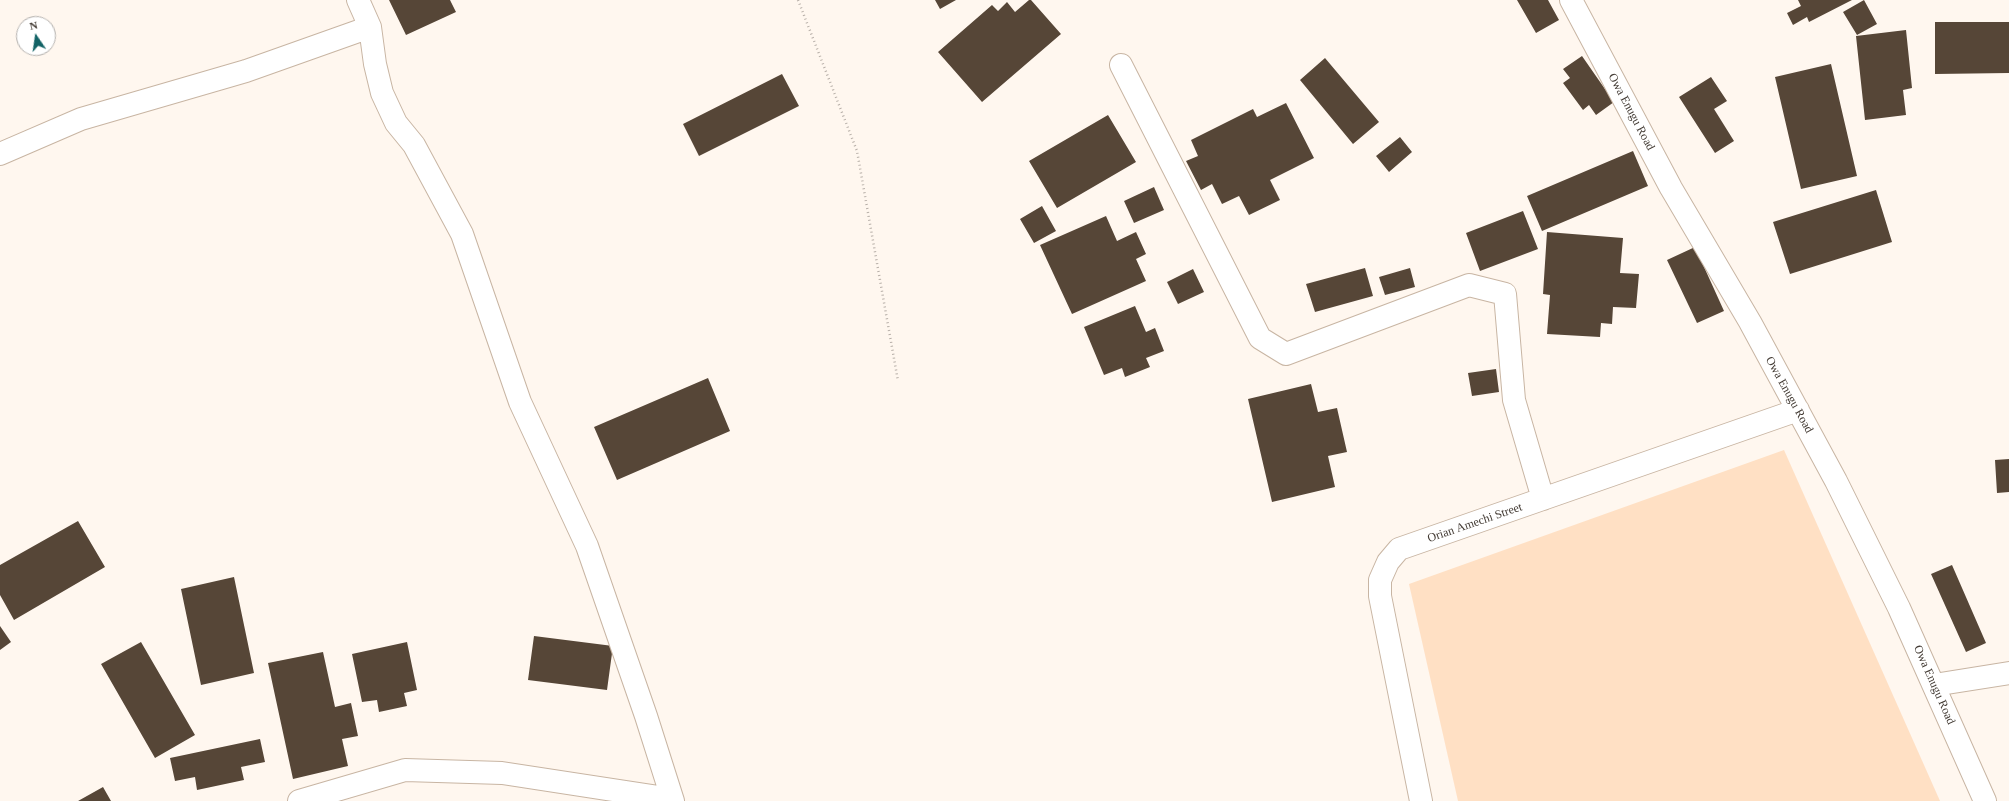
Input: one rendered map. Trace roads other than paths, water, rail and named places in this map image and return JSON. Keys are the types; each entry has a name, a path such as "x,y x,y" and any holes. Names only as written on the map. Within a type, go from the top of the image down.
{"street":[{"path":"299,801 405,770 502,773 673,800 646,716 587,546 520,402 462,234 414,145 396,123 382,93 375,64 370,27 358,0"},
{"name":"Owa Enugu Road","path":"1572,0 1671,188 1750,322 1836,481 1934,685 1985,801"},
{"path":"0,154 81,119 246,71 370,27"},
{"path":"1122,65 1260,338 1286,354 1469,285 1505,294 1514,400 1543,499"},
{"name":"Orian Amechi Street","path":"1421,801 1380,596 1380,580 1388,562 1399,549 1798,410"},
{"path":"1934,685 2009,673"}]}
